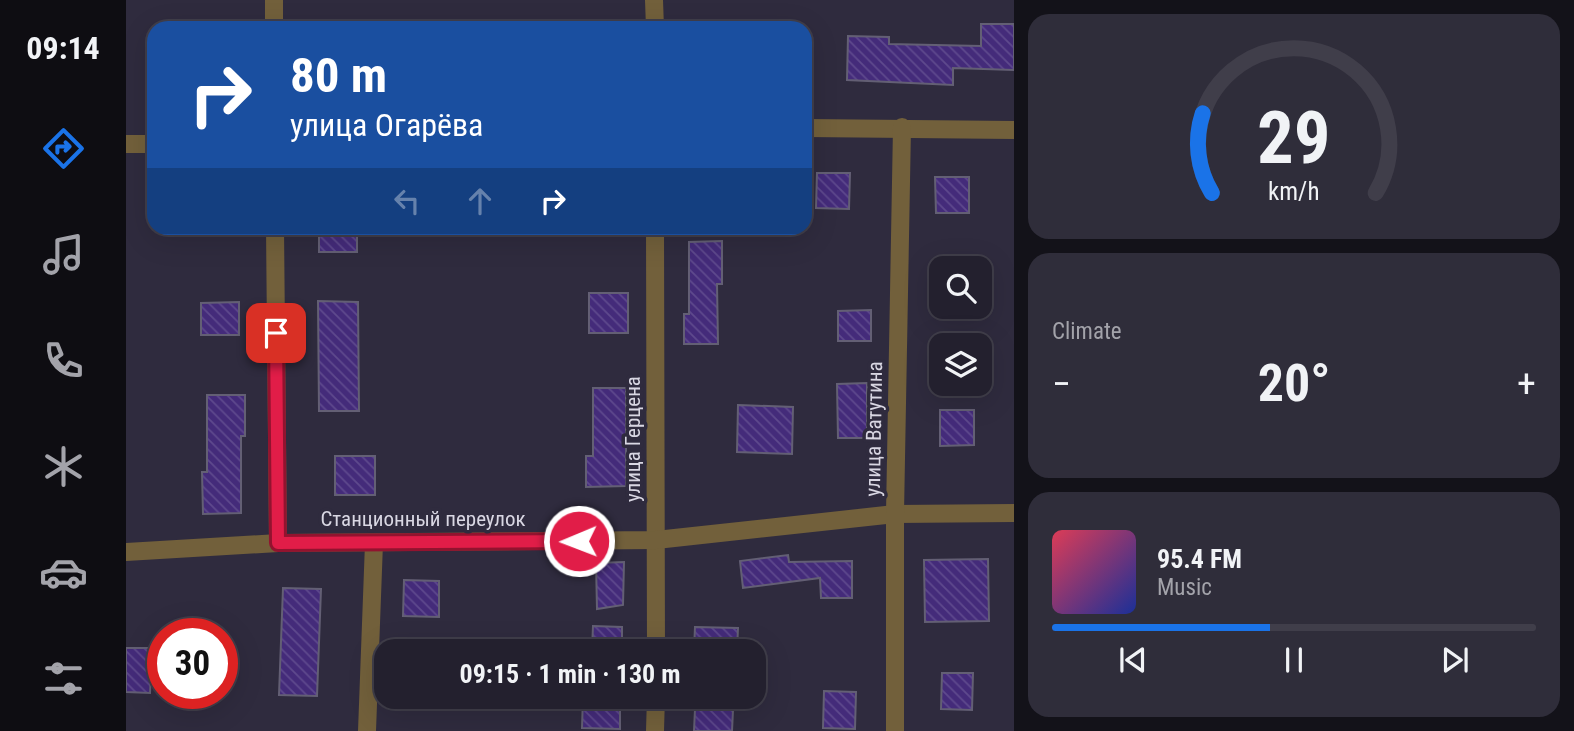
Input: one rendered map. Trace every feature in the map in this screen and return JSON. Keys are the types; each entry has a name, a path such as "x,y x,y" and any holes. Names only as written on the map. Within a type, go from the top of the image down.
{"street":[{"path":"274,0 274,21"},
{"path":"654,0 654,21"},
{"path":"812,128 1014,130"},
{"name":"улица Ватутина","path":"895,731 895,514 902,128"},
{"path":"126,144 147,144"},
{"path":"275,235 278,543"},
{"name":"улица Герцена","path":"655,235 656,639"},
{"name":"Станционный переулок","path":"126,552 278,543 656,540 895,514 1014,513"},
{"path":"367,731 374,543"},
{"path":"656,709 656,731"}],"building":[{"path":"981,24 1014,24 1014,70 953,68 953,85 847,80 848,36 889,37 889,44 981,46"},
{"path":"817,173 850,173 849,209 816,208"},
{"path":"935,177 969,177 969,213 936,213"},
{"path":"319,235 357,235 357,252 319,252"},
{"path":"722,241 722,284 717,284 718,344 684,344 684,314 689,314 689,242"},
{"path":"589,293 628,293 628,333 589,333"},
{"path":"318,301 358,302 359,411 319,411"},
{"path":"239,302 239,335 201,335 201,303"},
{"path":"871,310 871,341 838,341 838,311"},
{"path":"867,383 867,438 838,438 837,384"},
{"path":"593,388 626,388 626,486 586,487 586,456 593,456"},
{"path":"207,395 245,395 245,436 241,436 241,513 203,514 202,472 207,472"},
{"path":"738,405 793,407 792,454 737,452"},
{"path":"940,410 974,410 974,445 940,446"},
{"path":"335,456 375,456 375,495 335,495"},
{"path":"788,555 789,562 852,561 852,598 821,598 820,578 743,588 740,561"},
{"path":"988,559 989,621 925,622 924,560"},
{"path":"624,562 623,605 597,609 596,563"},
{"path":"404,580 439,581 439,617 403,616"},
{"path":"283,588 321,589 317,696 279,695"},
{"path":"593,626 622,627 622,639 592,639"},
{"path":"695,627 738,628 738,639 694,639"},
{"path":"126,648 147,648 147,693 126,692"},
{"path":"942,673 973,673 972,710 941,709"},
{"path":"824,691 856,692 855,729 823,728"},
{"path":"583,709 620,709 620,729 582,728"},
{"path":"695,709 733,710 732,731 694,731"}],"route":[{"path":"276,333 278,543 579,541"}]}
